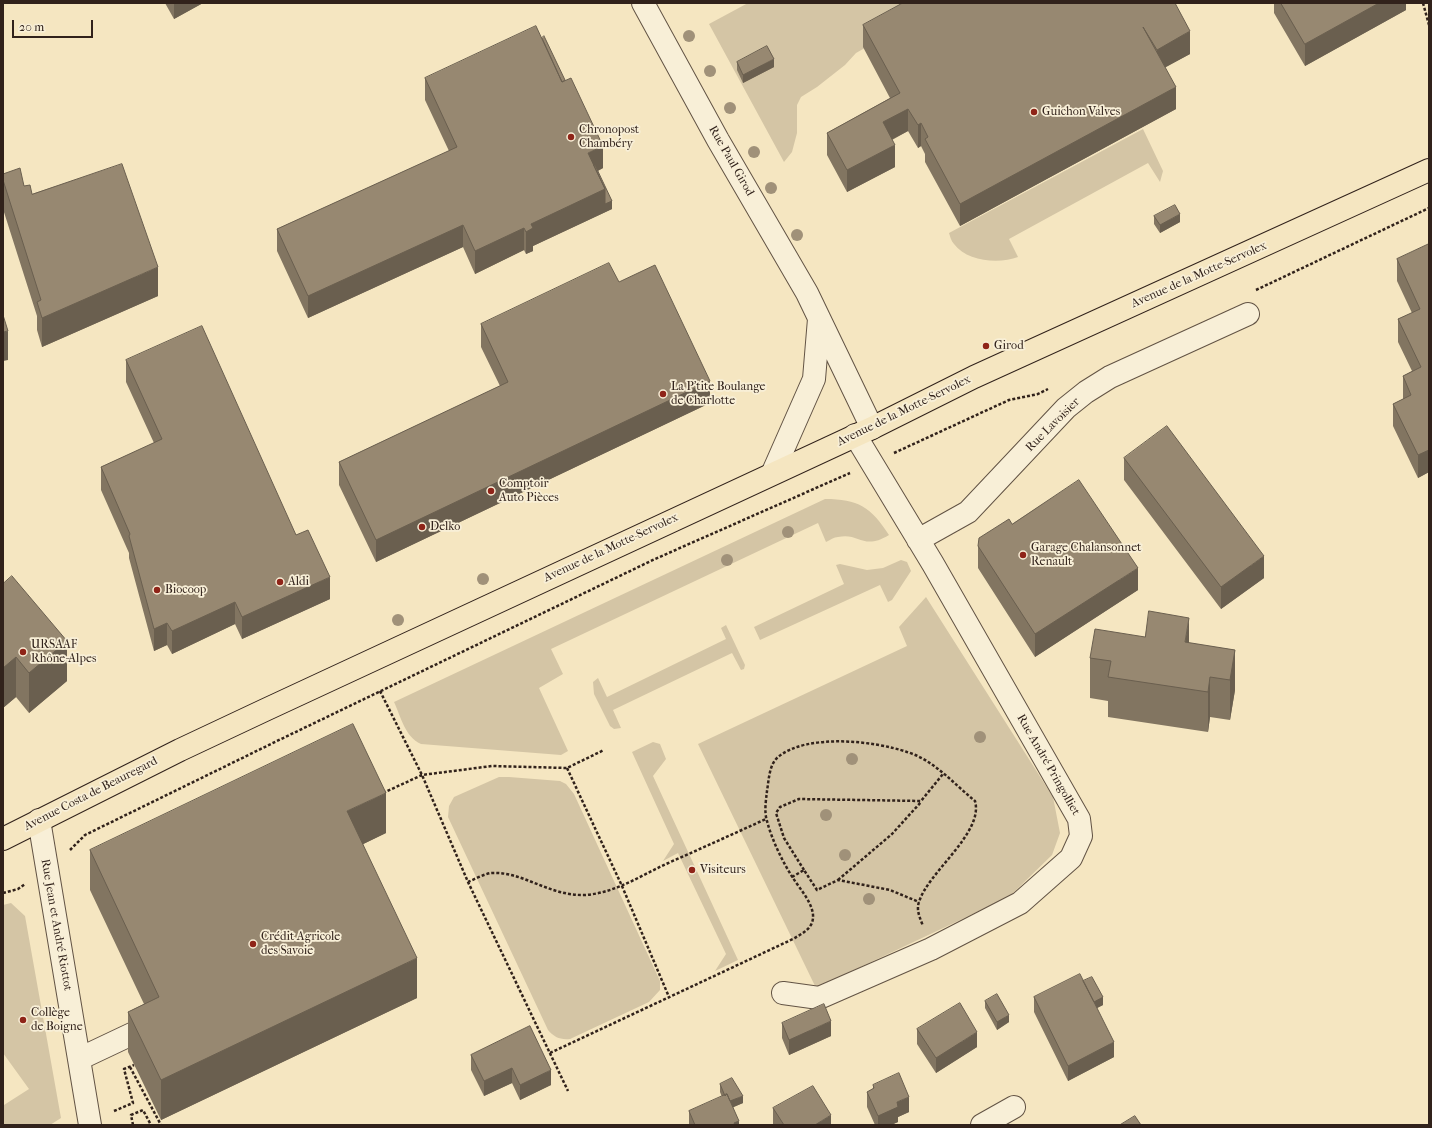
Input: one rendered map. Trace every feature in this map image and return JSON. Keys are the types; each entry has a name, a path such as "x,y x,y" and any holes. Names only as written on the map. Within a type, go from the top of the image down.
{"main road":[{"name":"Avenue de la Motte-Servolex","path":"180,750 773,472 864,431 974,377 1429,170"},
{"name":"Avenue Costa de Beauregard","path":"3,839 180,750"}],"street":[{"name":"Rue Paul Girod","path":"643,3 820,318 864,431"},
{"name":"Rue Lavoisier","path":"918,540 968,512 1066,408 1086,392 1110,377 1249,303"},
{"path":"773,472 814,379 820,318"},
{"name":"Rue André Pringolliet","path":"783,993 818,998 931,949 1020,903 1071,858 1081,836 1079,819 918,540 871,464 864,431"},
{"name":"Rue Jean et André Riottot","path":"39,820 90,1125"},
{"path":"79,1059 153,1024"},
{"path":"982,1125 1014,1107"}],"path":[{"path":"1423,3 1429,25"},
{"path":"1249,303 1429,208"},
{"path":"48,872 85,835 380,691 655,559 871,464 1009,400 1038,394 1052,388"},
{"path":"380,691 422,775 468,882 568,1091"},
{"path":"550,1053 793,939 809,928 813,921 813,913 809,903 792,877 777,849 766,819 769,771 778,758 794,749 815,743 837,741 877,745 906,751 924,758 975,801 977,808 975,820 958,847 926,888 919,902 918,914 931,949"},
{"path":"377,796 422,775 492,766 567,768 604,750"},
{"path":"567,768 622,886 669,997"},
{"path":"921,801 800,799 780,807 776,813 784,838 817,890 838,880 892,834 921,801 943,774"},
{"path":"468,882 489,873 505,873 562,894 585,895 606,892 766,819"},
{"path":"792,877 804,870"},
{"path":"838,880 890,890 919,902"},
{"path":"133,1103 124,1069 134,1065"},
{"path":"130,1066 161,1125"},
{"path":"133,1125 131,1115 143,1110 151,1125"}],"shaded area":[{"path":"748,3 944,3 856,53 845,65 817,87 801,97 797,105 797,133 792,152 784,162 709,24"},
{"path":"1143,129 1163,171 1160,182 1148,163 1009,239 1018,257 1011,259 993,261 975,258 960,250 952,241 949,233"},
{"path":"825,499 836,499 863,506 870,511 889,535 873,541 845,536 826,542 818,523 551,649 563,674 539,688 568,751 561,755 421,744 407,732 394,702"},
{"path":"901,560 907,562 911,571 892,600 888,602 880,585 760,640 754,627 844,584 836,565 840,564 867,570 883,568"},
{"path":"926,597 1053,797 1060,833 1052,855 1009,897 816,988 698,744 907,646 899,627"},
{"path":"726,625 745,665 744,669 741,670 732,653 613,710 621,728 614,729 610,726 594,694 593,682 598,678 607,697 726,639 721,628"},
{"path":"653,742 660,744 666,759 653,776 738,960 715,971 726,954 678,853 663,861 674,844 632,752"},
{"path":"499,777 560,781 566,784 574,794 660,981 660,990 649,1002 570,1039 558,1038 548,1030 448,817 449,806 454,797"},
{"name":"Collège de Boigne","path":"11,903 25,916 61,1118 50,1125 3,1125 4,1105 29,1089 3,1053 3,905"}],"building":[{"name":"Guichon Valves","path":"903,3 1175,3 1190,31 1157,50 1143,27 1176,87 960,204 925,139 928,137 921,123 918,125 908,109 883,122 895,145 847,170 827,133 900,93 863,25"},
{"path":"1281,3 1379,3 1305,44"},
{"path":"536,26 562,82 571,78 603,146 588,153 605,189 531,224 533,228 526,232 524,228 475,251 463,225 308,296 277,229 457,147 425,78"},
{"path":"544,36 565,80 562,82 542,38"},
{"path":"767,46 774,59 743,75 737,62"},
{"path":"122,164 158,267 42,318 37,302 41,300 3,180 3,174 20,168 24,186 30,185 32,194"},
{"path":"594,165 612,201 605,204 605,189"},
{"path":"1175,205 1180,214 1160,225 1154,216"},
{"path":"1429,244 1429,450 1418,455 1393,404 1411,395 1403,376 1421,367 1398,319 1420,309 1397,259"},
{"path":"609,263 619,282 655,265 710,381 376,540 339,462 508,382 481,324"},
{"path":"3,315 8,331 3,332"},
{"path":"202,326 296,535 308,530 330,577 242,617 235,602 172,631 167,623 154,629 129,536 130,534 101,467 162,439 126,360"},
{"path":"1167,426 1264,556 1221,587 1124,458"},
{"path":"1079,480 1138,568 1035,634 978,546 979,538 1009,519 1012,524"},
{"path":"12,576 67,641 29,673 16,657 3,668 3,584"},
{"path":"1149,611 1189,618 1185,642 1235,650 1230,680 1210,677 1208,692 1108,677 1111,661 1090,658 1095,629 1145,637"},
{"name":"Crédit Agricole des Savoie","path":"353,724 386,793 347,811 417,958 161,1080 128,1012 159,997 90,850"},
{"path":"1080,974 1114,1042 1068,1066 1034,997"},
{"path":"1092,977 1103,997 1094,1002 1083,981"},
{"path":"997,994 1009,1015 997,1022 985,1001"},
{"path":"960,1003 977,1032 936,1058 917,1029"},
{"path":"824,1004 831,1021 789,1040 782,1023"},
{"path":"530,1026 551,1070 520,1085 512,1068 484,1081 471,1055"},
{"path":"899,1073 909,1097 897,1102 898,1107 878,1116 867,1092 874,1088 873,1085"},
{"path":"732,1078 743,1096 730,1101 727,1094 725,1096 720,1084"},
{"path":"813,1086 831,1115 815,1125 784,1125 773,1108"},
{"path":"727,1094 739,1121 734,1123 735,1125 695,1125 689,1111"},
{"path":"1135,1116 1141,1125 1120,1125"}],"place":[{"name":"Guichon Valves","path":"1034,112"},
{"name":"Chronopost Chambéry","path":"571,137"},
{"name":"Girod","path":"986,346"},
{"name":"La P'tite Boulange de Charlotte","path":"663,394"},
{"name":"Comptoir Auto Pièces","path":"491,491"},
{"name":"Delko","path":"422,527"},
{"name":"Garage Chalansonnet Renault","path":"1023,555"},
{"name":"Aldi","path":"280,582"},
{"name":"Biocoop","path":"157,590"},
{"name":"URSAAF Rhône-Alpes","path":"23,652"},
{"name":"Visiteurs","path":"692,870"},
{"name":"Crédit Agricole des Savoie","path":"253,944"},
{"name":"Collège de Boigne","path":"23,1020"}]}
